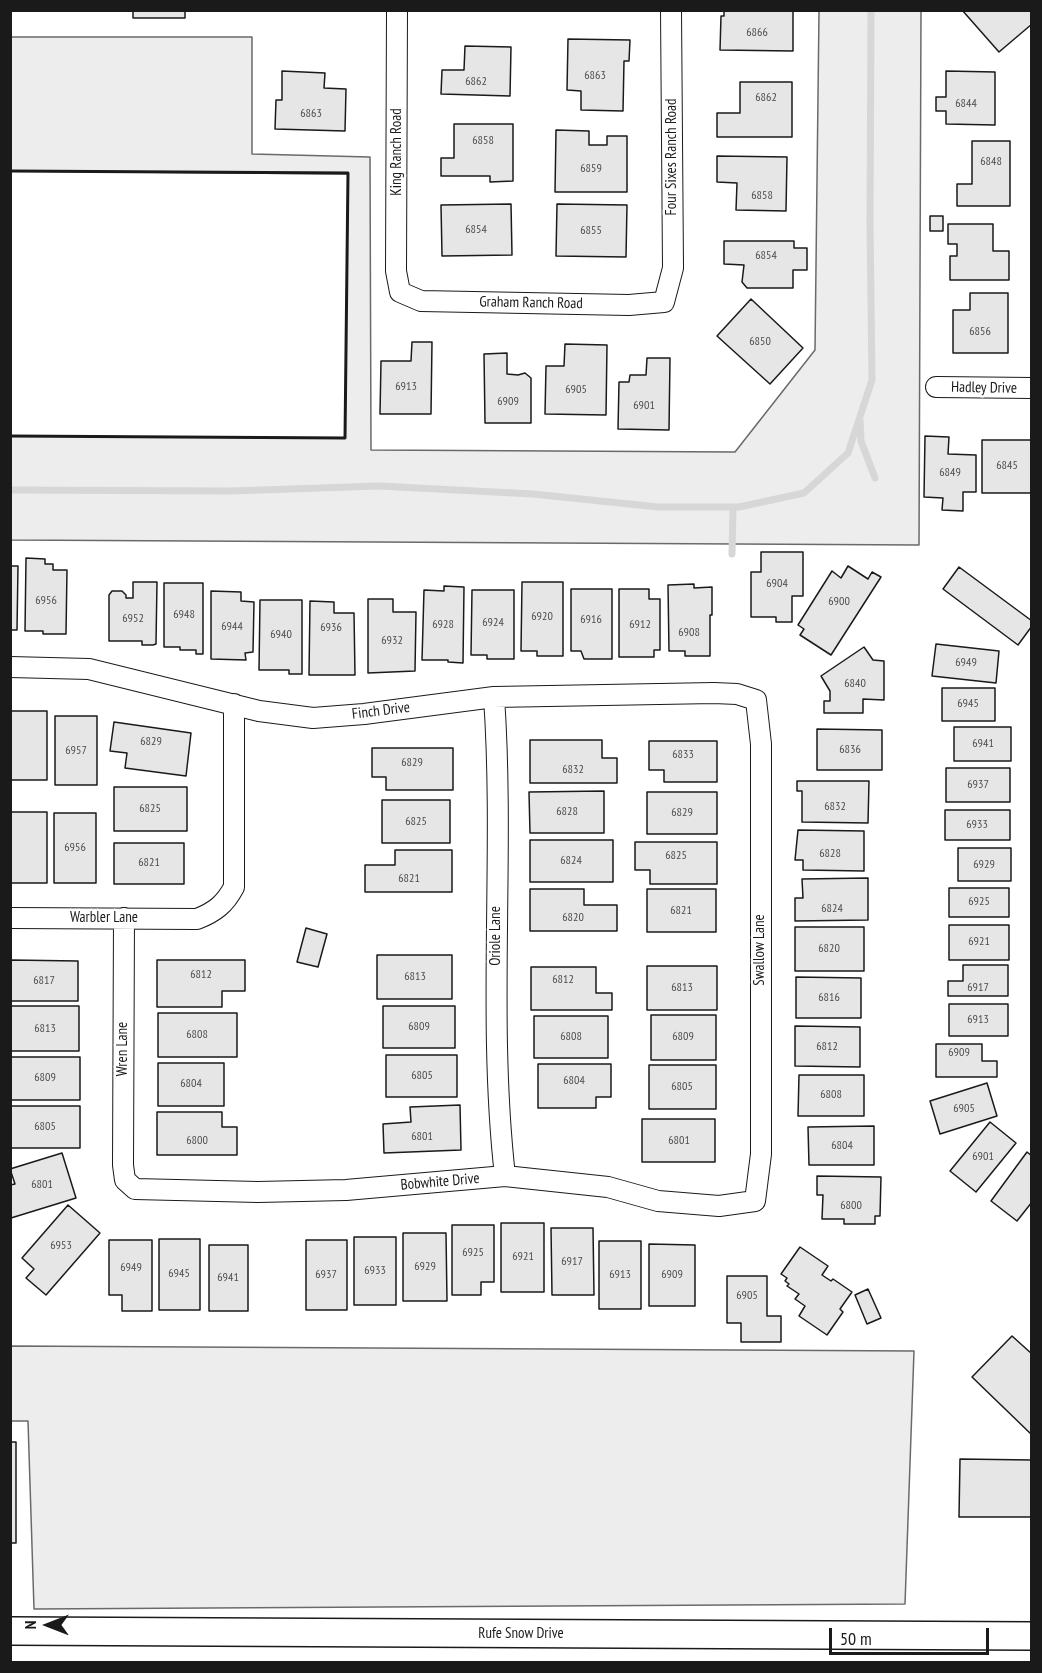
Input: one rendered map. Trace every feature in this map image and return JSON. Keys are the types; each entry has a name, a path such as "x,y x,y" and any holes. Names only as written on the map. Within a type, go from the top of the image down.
{"main road":[{"name":"Rufe Snow Drive","path":"10,1631 1032,1636"}],"street":[{"name":"King Ranch Road","path":"397,10 396,271 400,292"},
{"name":"Four Sixes Ranch Road","path":"664,302 673,268 671,10"},
{"name":"Graham Ranch Road","path":"400,292 421,301 629,305 664,302"},
{"name":"Hadley Drive","path":"936,387 1032,388"},
{"name":"Finch Drive","path":"10,667 89,669 259,711 313,718 364,714 494,697 714,693 737,694 756,700"},
{"name":"Oriole Lane","path":"494,697 496,1009 501,1146 505,1176"},
{"name":"Swallow Lane","path":"755,1201 761,1154 761,744 756,700"},
{"name":"Warbler Lane","path":"10,918 197,919 214,912 234,887 234,704"},
{"name":"Wren Lane","path":"124,918 123,1165 125,1180"},
{"name":"Bobwhite Drive","path":"125,1180 135,1189 258,1192 354,1189 505,1176 608,1187 658,1201 719,1206 755,1201"}],"shaded area":[{"path":"819,11 921,11 919,545 11,540 11,436 345,438 348,174 11,171 11,37 252,37 252,154 370,157 371,450 735,452 815,350"},
{"path":"11,1346 914,1351 905,1604 34,1609 28,1421 11,1421"}],"building":[{"path":"133,10 185,10 185,18 133,18"},
{"path":"724,10 793,10 793,51 720,50 721,16 724,16"},
{"path":"962,10 1031,10 1032,24 999,52"},
{"path":"568,39 630,40 629,61 624,61 623,111 581,110 581,91 567,90"},
{"path":"465,46 511,47 510,96 441,94 442,70 464,70"},
{"path":"282,71 325,73 324,88 346,89 345,131 275,129 276,100 282,100"},
{"path":"946,71 995,72 995,125 946,124 946,111 936,111 936,97 946,97"},
{"path":"740,82 792,82 792,137 717,137 717,113 740,113"},
{"path":"454,124 513,124 513,181 490,182 490,176 441,176 441,158 454,158"},
{"path":"556,130 589,131 589,145 607,145 607,136 627,136 627,192 555,192"},
{"path":"972,141 1010,141 1010,206 957,206 957,184 972,184"},
{"path":"717,156 787,157 786,211 736,210 737,183 717,182"},
{"path":"511,204 512,255 442,256 441,205"},
{"path":"557,204 627,205 626,257 556,256"},
{"path":"930,216 943,216 943,231 930,231"},
{"path":"948,224 993,224 993,251 1009,251 1009,280 950,280 950,256 957,256 957,244 948,244"},
{"path":"724,241 794,241 794,248 807,248 807,270 793,270 793,288 747,288 742,282 744,265 724,264"},
{"path":"970,293 1008,293 1008,353 953,353 953,310 970,310"},
{"path":"751,299 803,348 770,384 717,336"},
{"path":"412,342 432,342 431,414 380,414 381,361 411,361"},
{"path":"565,344 607,345 606,415 545,414 546,366 564,366"},
{"path":"507,353 507,374 525,373 531,378 531,423 485,423 484,354"},
{"path":"647,358 670,358 669,430 618,429 619,382 629,382 630,375 646,375"},
{"path":"925,436 949,437 948,454 976,455 976,492 963,492 963,511 942,510 943,498 924,497"},
{"path":"982,440 1032,440 1032,493 982,493"},
{"path":"761,552 803,552 803,596 792,596 792,622 776,622 776,617 751,617 751,572 761,572"},
{"path":"26,558 45,559 45,564 53,564 53,570 67,570 66,634 25,631"},
{"path":"10,566 18,566 17,630 10,630"},
{"path":"848,566 868,579 872,572 881,577 831,655 800,635 804,629 798,625 832,571 841,578"},
{"path":"959,567 1032,621 1032,626 1018,645 943,589"},
{"path":"133,582 157,582 156,644 142,645 142,641 109,641 109,595 112,591 122,591 126,598 133,598"},
{"path":"522,582 563,582 563,656 537,656 537,651 521,651"},
{"path":"164,583 203,583 203,654 196,654 196,650 180,650 180,647 164,647"},
{"path":"694,584 694,588 712,587 710,656 685,656 685,651 669,651 668,585"},
{"path":"444,586 464,587 463,663 448,662 448,660 422,660 424,590 444,591"},
{"path":"571,589 612,589 612,659 584,659 581,651 571,651"},
{"path":"619,589 649,589 649,599 660,599 660,650 654,650 654,657 619,657"},
{"path":"472,590 514,590 514,659 487,659 487,655 471,655"},
{"path":"211,591 241,592 241,601 254,602 253,652 245,653 246,660 211,659"},
{"path":"368,599 393,599 393,612 416,612 415,671 368,673"},
{"path":"260,600 302,600 302,674 289,674 289,670 259,670"},
{"path":"310,601 334,602 334,613 354,613 355,675 309,675"},
{"path":"936,644 999,651 996,683 932,676"},
{"path":"864,647 873,660 884,661 884,700 863,699 863,713 824,713 824,701 830,701 830,691 821,676"},
{"path":"942,688 995,688 995,721 942,721"},
{"path":"10,711 47,711 47,780 10,780"},
{"path":"55,716 97,716 97,785 55,785"},
{"path":"114,722 191,733 186,776 125,768 127,753 110,751"},
{"path":"954,727 1011,727 1011,761 954,761"},
{"path":"817,729 882,730 882,770 817,770"},
{"path":"530,740 602,740 602,758 617,758 617,783 530,783"},
{"path":"649,741 717,741 717,782 664,782 664,770 649,770"},
{"path":"372,748 453,748 453,790 386,790 386,777 372,777"},
{"path":"946,768 1010,768 1010,802 946,802"},
{"path":"797,781 869,781 868,823 802,822 802,791 797,791"},
{"path":"114,787 187,787 187,831 114,831"},
{"path":"604,791 604,833 530,833 529,792"},
{"path":"647,792 717,792 717,834 647,834"},
{"path":"382,800 450,800 450,843 382,843"},
{"path":"945,810 1010,810 1010,840 945,840"},
{"path":"10,812 47,812 47,883 10,883"},
{"path":"54,813 96,813 96,883 54,883"},
{"path":"798,830 864,831 864,871 803,870 803,860 795,860"},
{"path":"530,840 613,840 613,882 530,882"},
{"path":"635,842 717,842 717,884 650,884 650,870 635,870"},
{"path":"114,843 184,843 184,884 114,884"},
{"path":"958,848 1011,848 1011,881 958,881"},
{"path":"395,850 452,850 452,892 365,892 365,865 395,865"},
{"path":"868,878 868,920 795,921 795,898 803,898 802,879"},
{"path":"949,888 1009,888 1009,917 949,917"},
{"path":"530,889 584,889 584,905 617,905 617,931 530,931"},
{"path":"647,889 716,889 716,932 647,932"},
{"path":"949,925 1009,925 1009,960 949,960"},
{"path":"795,927 864,927 864,971 795,971"},
{"path":"306,928 327,934 318,967 297,962"},
{"path":"377,955 452,955 452,999 377,999"},
{"path":"11,960 78,961 78,1001 11,1001"},
{"path":"157,960 245,960 245,991 222,991 222,1007 157,1007"},
{"path":"963,965 1008,965 1008,996 948,996 948,981 963,981"},
{"path":"647,966 717,966 717,1010 647,1010"},
{"path":"531,967 596,967 596,993 612,993 612,1010 531,1010"},
{"path":"796,977 861,978 861,1018 796,1018"},
{"path":"949,1004 1008,1004 1008,1036 949,1036"},
{"path":"10,1006 79,1006 79,1051 10,1051"},
{"path":"383,1006 455,1006 455,1048 383,1048"},
{"path":"158,1013 237,1013 237,1057 158,1057"},
{"path":"651,1015 716,1015 716,1060 651,1060"},
{"path":"534,1016 608,1016 608,1058 534,1058"},
{"path":"795,1026 860,1027 860,1067 795,1066"},
{"path":"936,1044 982,1044 982,1061 997,1061 997,1077 936,1077"},
{"path":"386,1055 457,1055 457,1097 386,1097"},
{"path":"11,1057 80,1057 80,1100 11,1100"},
{"path":"158,1063 224,1063 224,1106 158,1106"},
{"path":"538,1064 611,1064 611,1097 596,1097 596,1108 538,1108"},
{"path":"649,1065 716,1065 716,1109 649,1109"},
{"path":"799,1075 864,1075 864,1116 798,1116"},
{"path":"987,1083 997,1116 940,1134 930,1101"},
{"path":"460,1105 461,1150 384,1153 383,1124 411,1122 410,1107"},
{"path":"10,1106 80,1106 80,1148 10,1148"},
{"path":"157,1112 222,1112 222,1127 237,1127 237,1155 157,1155"},
{"path":"642,1119 715,1119 715,1162 642,1162"},
{"path":"990,1122 1016,1143 976,1192 950,1171"},
{"path":"874,1126 874,1165 809,1165 808,1127"},
{"path":"1027,1152 1032,1156 1032,1202 1017,1221 991,1201"},
{"path":"62,1153 76,1198 11,1218 10,1185 15,1184 10,1169"},
{"path":"817,1176 881,1177 880,1216 875,1216 875,1224 844,1224 844,1219 822,1219 823,1195 817,1195"},
{"path":"68,1205 100,1233 46,1295 26,1278 34,1269 22,1258"},
{"path":"501,1223 544,1223 544,1292 501,1292"},
{"path":"452,1225 494,1225 494,1282 481,1282 481,1295 452,1295"},
{"path":"551,1228 593,1228 594,1295 552,1295"},
{"path":"403,1233 446,1233 447,1301 403,1301"},
{"path":"354,1237 396,1237 396,1305 354,1305"},
{"path":"159,1239 200,1239 200,1310 159,1310"},
{"path":"109,1240 152,1240 152,1311 122,1311 122,1295 109,1295"},
{"path":"306,1240 347,1240 347,1310 306,1310"},
{"path":"599,1241 641,1241 641,1309 599,1309"},
{"path":"649,1244 695,1245 695,1306 649,1306"},
{"path":"209,1245 248,1245 248,1311 209,1311"},
{"path":"800,1247 828,1266 822,1275 831,1281 833,1279 852,1292 840,1309 843,1312 827,1335 799,1316 805,1306 795,1299 799,1294 787,1286 789,1284 785,1281 787,1278 781,1274"},
{"path":"727,1276 767,1276 767,1316 781,1316 781,1342 741,1342 741,1323 727,1323"},
{"path":"868,1289 881,1318 867,1324 855,1295"},
{"path":"1012,1336 1032,1354 1032,1435 972,1377"},
{"path":"10,1442 16,1442 16,1543 10,1543"},
{"path":"960,1459 1032,1460 1032,1517 959,1517"}],"waterway":[{"path":"10,490 231,491 379,486 533,494 658,507 739,507 804,493 848,453 872,380 871,10"},
{"path":"860,420 861,441 875,478"},
{"path":"732,554 733,507"}],"wall":[{"path":"10,171 348,173 345,438 10,436"}]}
